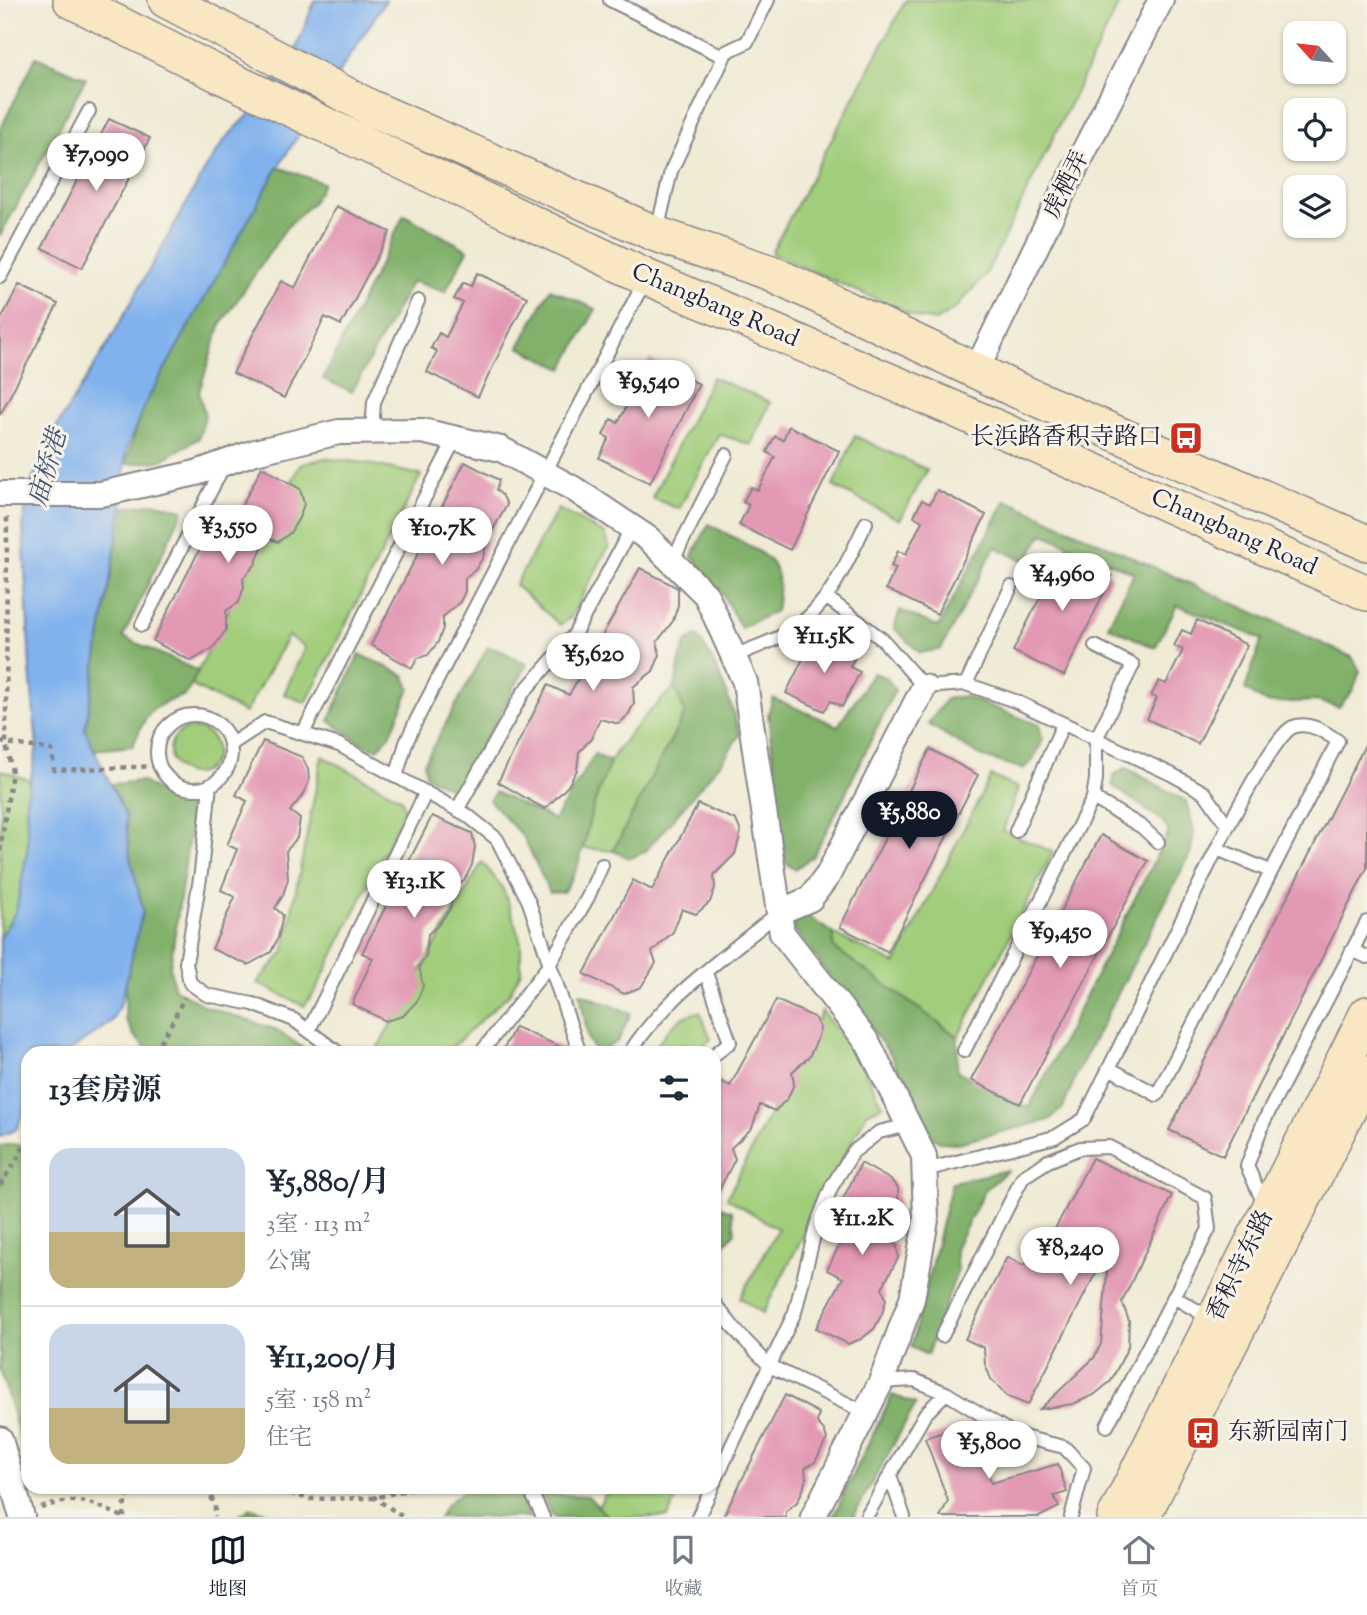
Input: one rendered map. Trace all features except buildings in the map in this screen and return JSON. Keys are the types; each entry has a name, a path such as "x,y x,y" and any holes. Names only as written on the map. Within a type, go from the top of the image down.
{"main road":[{"name":"Changbang Road","path":"71,0 218,74 646,277 963,412 1367,593"},
{"name":"Changbang Road","path":"166,0 371,108 656,234 771,273 976,371 1367,543"},
{"name":"香积寺东路","path":"1115,1517 1367,1014"},
{"name":"香积寺东路","path":"1142,1517 1367,1073"}],"street":[{"name":"虎栖弄","path":"976,371 1161,0"},
{"path":"3,494 101,494 196,473 255,452 340,432 422,431 501,449 574,489 649,539 706,595 746,682 782,933 868,1043 924,1156 926,1220 912,1299 881,1382 813,1517"},
{"path":"779,912 810,899 828,875 924,687"},
{"path":"0,1439 14,1505"}],"lane":[{"path":"610,0 724,57"},
{"path":"656,234 671,171 726,52 747,41 768,0"},
{"path":"0,277 89,111"},
{"path":"396,776 416,721 646,277"},
{"path":"372,432 374,402 418,300"},
{"path":"303,733 455,439"},
{"path":"672,562 726,455"},
{"path":"142,625 225,463"},
{"path":"734,656 785,634 817,610 841,574 866,523"},
{"path":"457,810 523,693 574,635 632,527"},
{"path":"966,684 1011,587"},
{"path":"825,597 883,640 924,687 966,684 1015,701 1171,774 1205,793 1228,826"},
{"path":"964,1051 1093,797 1096,739 1133,666 1095,646"},
{"path":"196,715 218,724 226,733 230,745 227,768 220,778 198,789 187,789 175,784 160,766 159,742 164,731 183,717 196,715"},
{"path":"230,745 265,722 339,745 457,810 497,838 529,902 577,1046"},
{"path":"1016,831 1063,723"},
{"path":"925,1170 1055,1137 1084,1119 1109,1068 1217,849 1228,826 1280,737 1294,726 1316,726 1338,741 1269,871 1157,1096 1109,1068"},
{"path":"210,785 201,872 186,963 190,983 206,995 254,1004 294,1020 330,1046"},
{"path":"309,1030 426,792"},
{"path":"1093,797 1142,827 1158,842"},
{"path":"1217,849 1269,871"},
{"path":"486,1046 549,965 588,897 602,865"},
{"path":"634,1046 670,1001 779,912"},
{"path":"1268,1212 1247,1166 1264,1121 1367,922"},
{"path":"1352,950 1367,957"},
{"path":"706,973 730,1041 721,1049"},
{"path":"721,1468 795,1312 817,1223 832,1186 853,1152 879,1132 909,1125"},
{"path":"942,1336 1023,1177 1048,1161 1080,1148 1110,1147 1206,1198 1209,1229 1107,1426"},
{"path":"1174,1297 1214,1321"},
{"path":"721,1312 770,1366 866,1413"},
{"path":"881,1382 914,1380 946,1393 1015,1435 1064,1447 1084,1468 1071,1517"},
{"path":"866,1517 925,1414 946,1393"},
{"path":"890,1475 904,1517"},
{"path":"532,1494 543,1517"},
{"path":"698,1517 709,1494"}],"path":[{"path":"0,851 12,772 3,743 3,494"},
{"path":"3,743 52,750 54,770 160,766"},
{"path":"158,1046 174,1019 190,983"},
{"path":"0,1185 21,1151"},
{"path":"14,1505 85,1500 124,1517 125,1502 129,1494"},
{"path":"210,1494 215,1506 215,1517"},
{"path":"292,1494 310,1499 375,1498 391,1494"},
{"path":"372,1494 403,1517"}],"green space":[{"path":"906,0 1121,0 986,274 956,308 936,321 918,318 771,253"},
{"path":"36,57 86,78 0,236 0,130"},
{"path":"278,167 323,183 313,202 286,228 220,326 199,392 205,416 199,438 160,461 125,464 144,406"},
{"path":"404,215 468,250 445,292 412,281 352,392 323,379"},
{"path":"550,289 596,309 563,369 519,347"},
{"path":"712,377 770,402 751,445 719,434 679,509 652,498"},
{"path":"855,436 927,470 900,520 833,486"},
{"path":"324,458 421,475 306,703 284,694 305,647 288,636 245,713 191,685 300,465"},
{"path":"1006,500 1352,657 1360,671 1353,690 1339,707 1316,701 1266,703 1245,689 1262,639 1177,605 1155,648 1108,626 1134,573 1043,534 1026,561 995,547 941,649 920,653 894,628 900,610 938,627"},
{"path":"156,503 183,510 123,637 198,671 186,695 164,703 151,712 133,746 94,750 85,730 122,508"},
{"path":"558,509 605,534 609,546 571,617 560,625 515,585"},
{"path":"709,524 755,549 770,561 778,583 776,611 741,628 720,590 692,556"},
{"path":"697,636 728,696 740,734 724,759 645,852 630,858 613,851 685,713 675,687 686,642"},
{"path":"488,647 502,651 527,665 456,792 426,775 424,763"},
{"path":"359,654 404,675 410,688 391,734 378,749 366,746 329,721"},
{"path":"873,673 887,678 895,690 813,856 795,869 785,863 768,714 773,698 838,726"},
{"path":"675,687 685,713 613,851 583,848 597,791 611,760 632,731"},
{"path":"964,696 1039,725 1043,740 1033,760 1023,769 980,756 928,724 946,699"},
{"path":"193,728 209,735 216,751 209,767 193,774 177,767 170,751 177,735"},
{"path":"595,754 610,762 593,807 578,865 563,892 550,893 524,838 489,800 495,792 554,820"},
{"path":"322,756 401,798 405,810 315,992 304,1006 257,983 284,952"},
{"path":"1126,768 1186,801 1194,831 1191,852 1078,1071 1063,1108 1049,1120 957,1143 940,1142 928,1135 891,1055 792,927 803,913 834,934 833,947 958,1037 957,1071 1029,1108 1169,831 1161,820 1112,785 1115,774"},
{"path":"1,770 30,780 26,801 28,848 16,911 0,938"},
{"path":"991,776 1018,788 1003,831 1053,852 958,1037 832,947 834,934 895,964"},
{"path":"141,781 167,796 194,803 170,967 174,988 207,1007 277,1030 300,1046 145,1046 135,1037 125,1019 126,978 143,910 130,857 125,815 111,784"},
{"path":"482,862 502,887 521,943 521,971 509,994 453,1046 378,1046"},
{"path":"580,993 631,1013 618,1041 610,1046 592,1046 588,1039"},
{"path":"822,1011 859,1061 883,1105 867,1113 763,1313 740,1298 778,1229 727,1198"},
{"path":"700,1012 711,1039 703,1046 657,1046 677,1021"},
{"path":"0,1146 21,1146 21,1442 0,1369"},
{"path":"1008,1170 985,1190 955,1248 957,1272 927,1355 911,1347 952,1182"},
{"path":"721,1207 732,1211 735,1232 721,1248"},
{"path":"892,1395 916,1404 853,1517 833,1517"},
{"path":"460,1494 519,1494 530,1517 439,1517 447,1504"},
{"path":"541,1494 588,1496 608,1517 553,1517"},
{"path":"606,1494 678,1494 668,1517 608,1517 598,1507"},
{"path":"251,1508 284,1517 237,1517"}],"water":[{"name":"庙桥港","path":"315,0 386,0 278,167 144,406 126,450 122,508 85,730 125,815 130,857 143,910 121,1003 111,1022 77,1046 21,1046 21,1118 16,1130 0,1136 0,938 16,911 28,848 26,801 37,747 30,670 23,523 31,483 51,436 109,342 206,168 226,138 247,117 295,51"}],"place":[{"name":"长浜路香积寺路口","path":"1186,438"},
{"name":"东新园南门","path":"1203,1433"}]}
